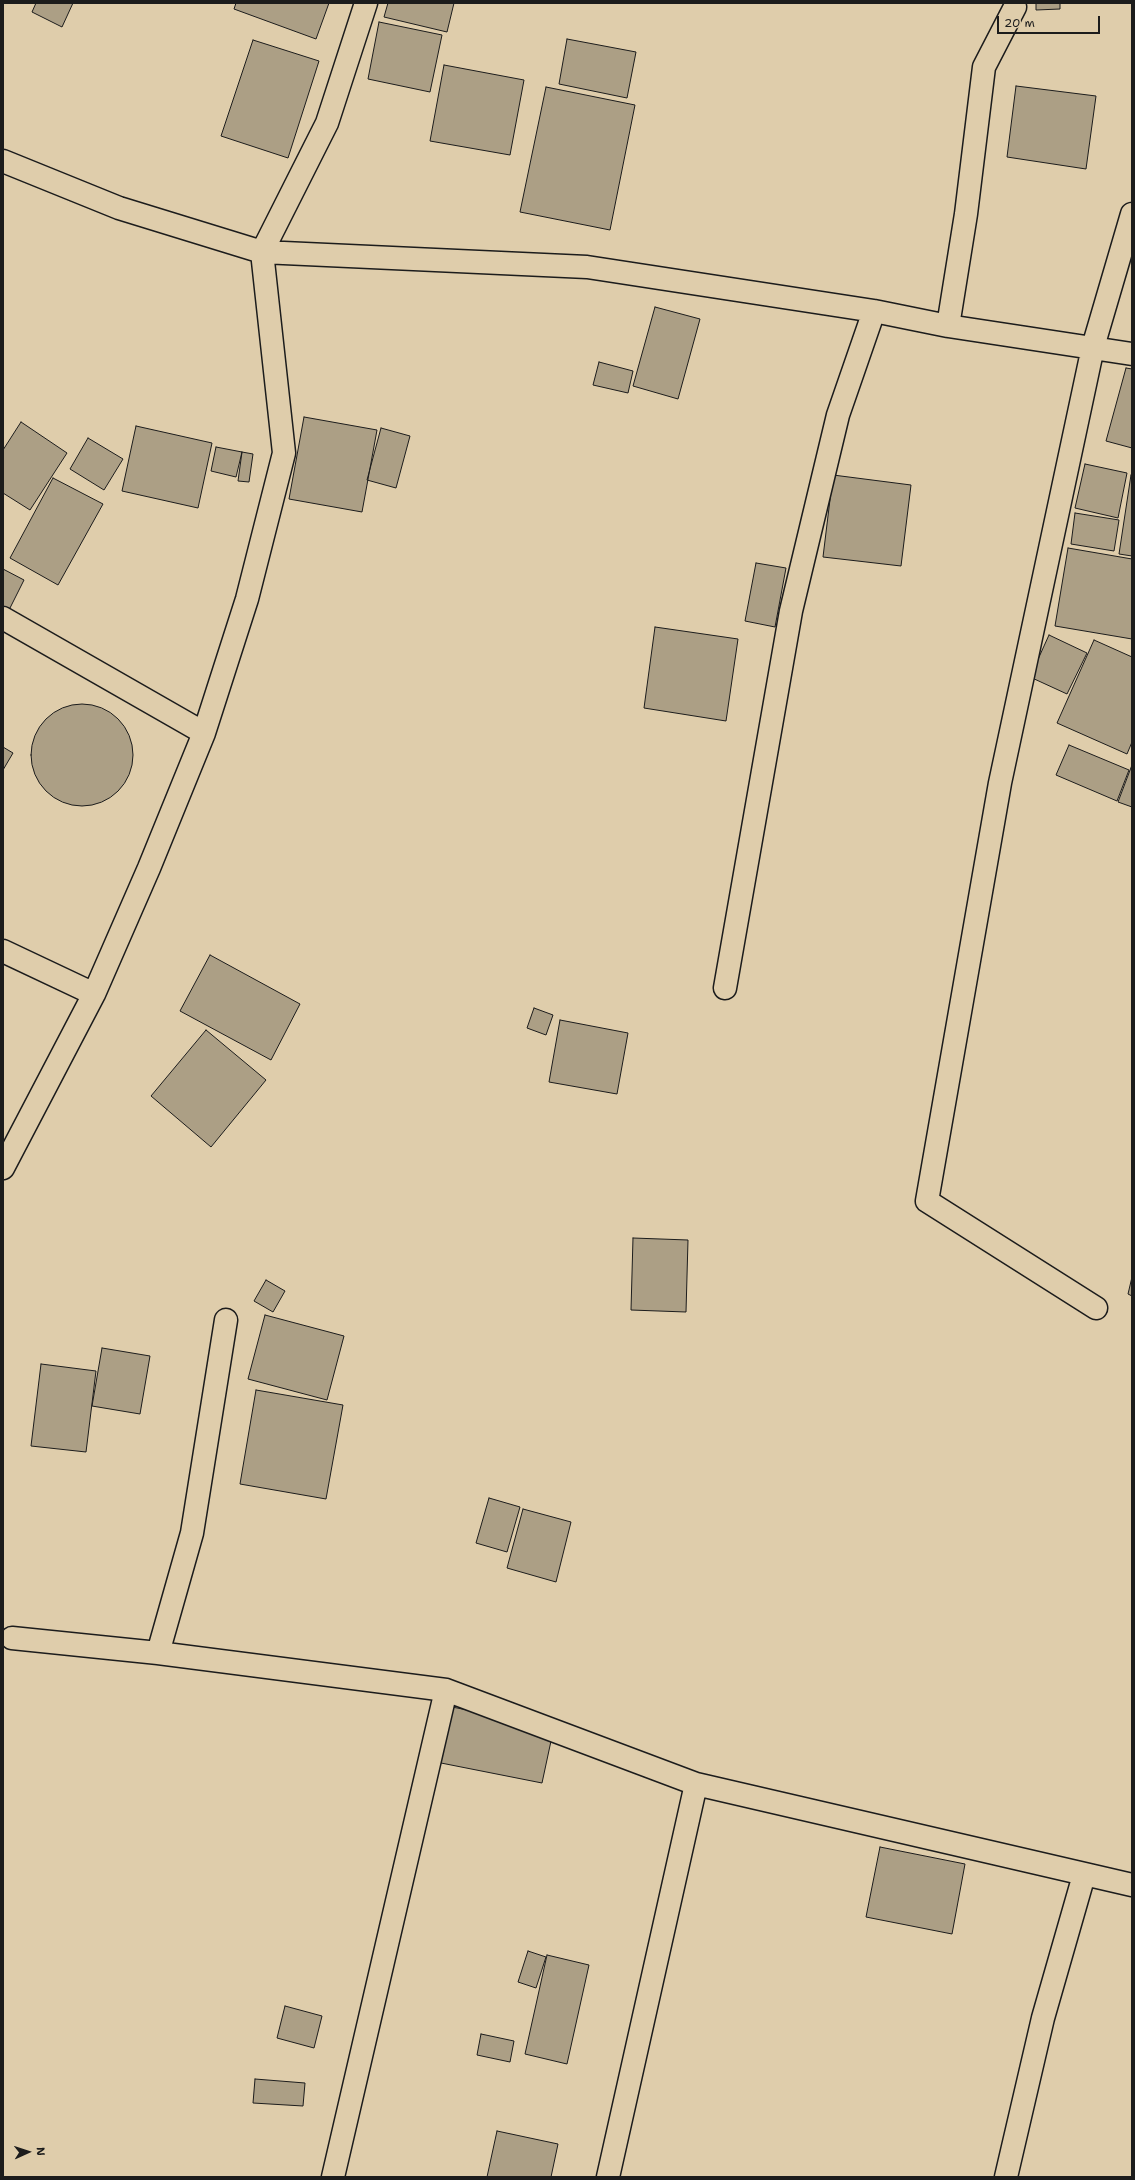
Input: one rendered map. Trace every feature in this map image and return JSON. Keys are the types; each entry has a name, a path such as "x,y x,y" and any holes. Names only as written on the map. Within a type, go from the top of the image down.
{"street":[{"path":"3,1168 94,994 149,868 204,733 247,600 284,453 262,252 327,123 366,3"},
{"path":"948,326 966,214 984,67 1015,7"},
{"path":"3,162 120,208 262,252 587,267 874,311 948,326 1132,354"},
{"path":"1096,1308 927,1201 1000,784 1093,347 1132,214"},
{"path":"725,988 791,611 838,415 874,311"},
{"path":"3,618 204,733"},
{"path":"3,951 94,994"},
{"path":"158,1653 192,1533 226,1320"},
{"path":"12,1638 158,1653 446,1690 696,1784 1132,1885"},
{"path":"333,2177 446,1690"},
{"path":"608,2177 696,1784"},
{"path":"1006,2177 1043,2018 1084,1875"}],"building":[{"path":"36,3 73,3 62,27 32,12"},
{"path":"236,3 329,3 316,39 234,9"},
{"path":"388,3 454,3 447,32 384,17"},
{"path":"1036,3 1060,3 1060,9 1036,10"},
{"path":"379,22 442,35 430,92 368,79"},
{"path":"567,39 636,52 627,98 559,84"},
{"path":"253,40 319,61 288,158 221,136"},
{"path":"444,65 524,80 510,155 430,141"},
{"path":"1016,86 1096,96 1086,169 1007,157"},
{"path":"546,87 635,105 610,230 520,212"},
{"path":"655,307 700,319 678,399 633,386"},
{"path":"599,362 633,371 628,393 593,385"},
{"path":"1126,368 1132,369 1132,448 1106,441"},
{"path":"304,417 377,430 362,512 289,499"},
{"path":"21,422 67,453 30,510 3,493 3,450"},
{"path":"136,426 212,443 198,508 122,491"},
{"path":"381,428 410,436 396,488 367,480"},
{"path":"88,438 123,459 104,490 70,469"},
{"path":"216,447 242,452 236,477 211,471"},
{"path":"242,452 253,454 249,482 238,481"},
{"path":"1085,464 1127,473 1118,518 1075,508"},
{"path":"833,475 911,485 901,566 823,557"},
{"path":"1132,475 1132,556 1119,554"},
{"path":"53,478 103,504 58,585 10,558"},
{"path":"1075,513 1119,520 1114,551 1071,544"},
{"path":"1068,548 1132,559 1132,639 1055,626"},
{"path":"756,563 786,568 775,627 745,621"},
{"path":"3,569 24,580 9,610 3,607"},
{"path":"655,627 738,639 726,721 644,708"},
{"path":"1049,635 1087,653 1067,694 1030,677"},
{"path":"1094,640 1132,657 1132,742 1127,754 1057,723"},
{"path":"82,704 101,708 118,719 129,736 133,755 129,774 118,791 101,802 82,806 63,802 46,791 35,774 31,755 35,736 46,719 63,708"},
{"path":"1069,745 1129,770 1117,801 1056,775"},
{"path":"3,747 13,753 3,770"},
{"path":"1132,765 1132,807 1118,802"},
{"path":"210,955 300,1004 271,1060 180,1011"},
{"path":"534,1008 553,1015 546,1035 527,1028"},
{"path":"560,1020 628,1033 617,1094 549,1082"},
{"path":"206,1030 266,1080 211,1147 151,1096"},
{"path":"633,1238 688,1240 686,1312 631,1310"},
{"path":"1132,1277 1132,1296 1128,1294"},
{"path":"266,1280 285,1291 273,1312 254,1301"},
{"path":"265,1315 344,1336 327,1400 248,1379"},
{"path":"102,1348 150,1356 140,1414 92,1406"},
{"path":"41,1364 96,1371 86,1452 31,1446"},
{"path":"256,1390 343,1405 326,1499 240,1484"},
{"path":"489,1498 520,1507 507,1552 476,1543"},
{"path":"523,1509 571,1522 556,1582 507,1568"},
{"path":"447,1706 554,1727 542,1783 436,1762"},
{"path":"880,1847 965,1864 952,1934 866,1917"},
{"path":"528,1951 546,1957 536,1988 518,1982"},
{"path":"547,1955 589,1965 567,2064 525,2054"},
{"path":"285,2006 322,2016 314,2048 277,2038"},
{"path":"481,2034 514,2041 510,2062 477,2055"},
{"path":"255,2079 305,2083 303,2106 253,2103"},
{"path":"497,2131 558,2144 551,2177 487,2177"}]}
